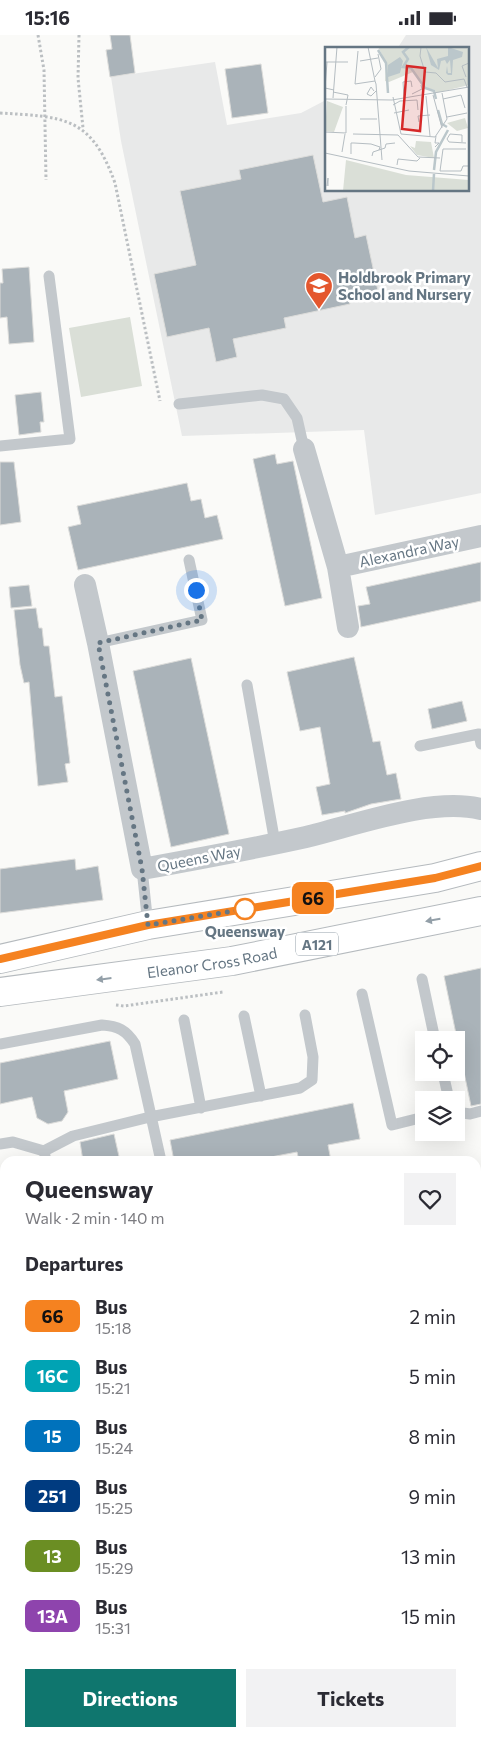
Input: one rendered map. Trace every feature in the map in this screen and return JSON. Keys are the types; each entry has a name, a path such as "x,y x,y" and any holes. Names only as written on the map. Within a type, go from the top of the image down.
{"main road":[{"path":"0,959 148,925 435,878 481,866"},
{"name":"Eleanor Cross Road","path":"0,992 232,961 481,911"}],"street":[{"name":"Alexandra Way","path":"304,449 338,567 348,627"},
{"name":"Alexandra Way","path":"338,567 481,535"},
{"name":"Queens Way","path":"85,585 142,869 275,843 398,814 447,806 481,809"}],"lane":[{"path":"0,446 70,439 49,275"},
{"path":"179,404 262,395 284,399 297,418 304,449"},
{"path":"98,643 202,620 189,560"},
{"path":"247,685 275,843"},
{"path":"420,746 479,734 481,744"},
{"path":"142,869 148,925"},
{"path":"422,979 433,1031"},
{"path":"362,995 392,1125 415,1119"},
{"path":"0,1143 13,1142 45,1156 73,1136 150,1117 300,1088 312,1080 313,1057 305,1015"},
{"path":"244,1016 261,1096"},
{"path":"184,1020 201,1108"},
{"path":"0,1044 102,1025 115,1025 125,1030 135,1044 160,1156"},
{"path":"465,1113 481,1111"}],"path":[{"path":"38,35 44,70 46,180"},
{"path":"79,35 78,78 83,129"},
{"path":"0,113 46,116 67,120 83,129 95,142 108,164 115,183 161,406"}],"shaded area":[{"name":"Holdbrook Primary School and Nursery","path":"406,35 481,35 481,493 375,515 364,430 182,436 121,141 111,77 215,62 227,125 301,113 325,101 325,191 468,191 468,47 398,47"},
{"path":"130,317 142,386 81,397 69,328"}],"building":[{"path":"110,35 130,35 135,73 110,77 106,50 112,49"},
{"path":"261,64 268,113 232,118 225,69"},
{"path":"313,155 323,202 347,197 355,238 366,235 378,291 348,297 350,304 284,318 286,328 233,339 237,357 216,362 209,328 167,337 154,274 196,265 180,191 241,179 239,170"},
{"path":"29,267 34,342 9,344 7,317 0,318 0,283 3,283 2,269"},
{"path":"41,392 44,422 40,422 41,432 19,435 15,395"},
{"path":"275,454 277,464 293,461 322,598 285,606 253,459"},
{"path":"0,462 14,462 21,522 0,525"},
{"path":"187,483 191,501 201,499 205,518 217,515 223,539 78,570 68,527 81,524 77,506"},
{"path":"481,562 481,601 361,627 358,606 370,604 366,587"},
{"path":"29,585 32,606 11,608 9,587"},
{"path":"36,608 39,628 42,628 44,646 49,646 55,697 62,696 70,763 65,764 68,782 38,786 29,682 24,683 20,665 14,610"},
{"path":"354,657 373,742 380,741 387,775 396,773 401,799 371,804 345,813 345,811 322,815 316,787 330,784 320,727 300,731 287,672"},
{"path":"191,658 229,834 171,847 133,671"},
{"path":"462,701 467,721 432,729 428,709"},
{"path":"75,859 76,870 98,866 103,900 0,913 0,869"},
{"path":"481,968 481,1104 471,1106 465,1077 465,1031 455,1031 444,976"},
{"path":"110,1041 118,1079 64,1091 68,1112 62,1121 48,1124 37,1118 32,1097 0,1104 0,1063"},
{"path":"353,1103 360,1139 328,1145 330,1156 298,1156 297,1152 276,1156 173,1156 170,1140"},
{"path":"114,1134 119,1156 82,1156 80,1142"}],"bus line":[{"name":"66","path":"0,959 148,925 435,878 481,866"}],"place":[{"name":"Holdbrook Primary School and Nursery","path":"319,310"},
{"name":"Queensway","path":"245,909"}],"route":[{"path":"196,590 202,620 98,643 142,869 148,925 245,909"}]}
